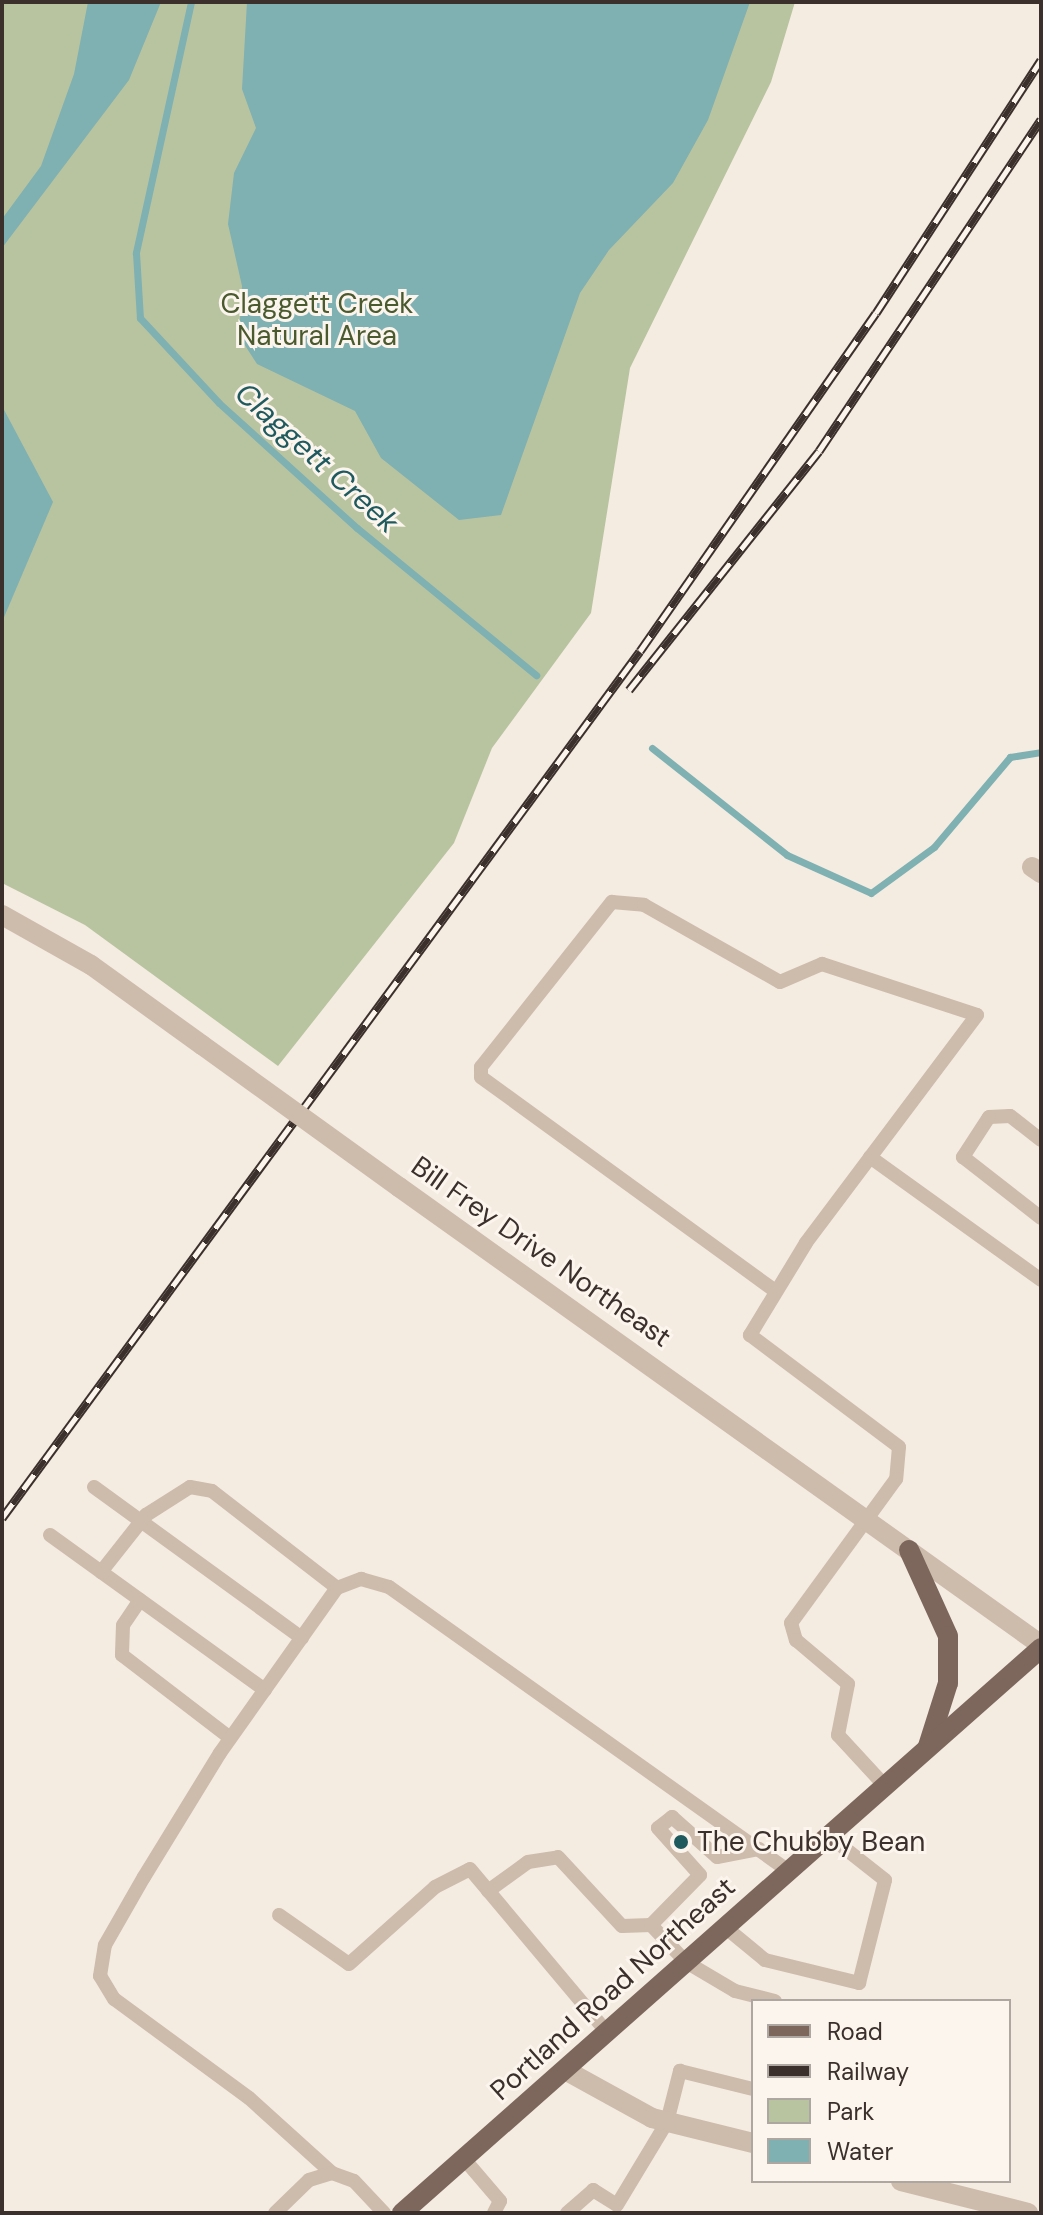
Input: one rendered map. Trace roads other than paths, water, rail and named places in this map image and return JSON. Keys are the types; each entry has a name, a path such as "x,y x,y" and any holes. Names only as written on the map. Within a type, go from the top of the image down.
{"main road":[{"path":"909,1550 948,1636 948,1683 927,1749"},
{"name":"Portland Road Northeast","path":"402,2213 1041,1646"}],"street":[{"name":"Bill Frey Drive Northeast","path":"2,915 91,965 1041,1646"},
{"path":"565,2070 603,2096 667,2122 751,2143"},
{"path":"909,2183 1028,2213"}],"lane":[{"path":"774,1290 481,1077 481,1067 612,902 644,905 780,982 822,964 977,1015 774,1290 750,1335 899,1447 896,1479 869,1521 798,1610 791,1632 848,1684 838,1735 885,1786"},
{"path":"1041,1140 1010,1116 989,1117 963,1157 1041,1218"},
{"path":"870,1157 1041,1280"},
{"path":"94,1487 302,1638"},
{"path":"101,1572 141,1521 190,1487 212,1491 337,1588"},
{"path":"50,1535 265,1690"},
{"path":"384,2213 354,2181 332,2173 249,2098 114,1999 100,1976 105,1945 230,1738 337,1588 361,1579 389,1587 789,1871"},
{"path":"140,1600 123,1625 122,1655 230,1738"},
{"path":"488,1891 528,1862 558,1857 622,1926 651,1925 700,1875 658,1828 672,1817 717,1857 759,1849"},
{"path":"725,1927 765,1960 859,1983 885,1880 829,1836"},
{"path":"279,1915 349,1964 435,1887 470,1869 607,2032"},
{"path":"651,1925 686,1962 735,1991 767,1999"},
{"path":"567,2213 593,2190 617,2205 667,2122 680,2071 751,2089"},
{"path":"465,2160 500,2201 494,2213"},
{"path":"275,2213 309,2180 332,2173"}],"water":[{"path":"88,2 161,2 129,80 2,248 2,219 41,166 74,74"},
{"path":"247,2 750,2 708,120 673,183 609,250 580,293 501,515 459,520 381,458 355,411 257,364 239,336 242,286 228,224 234,173 256,128 242,89"},
{"path":"2,406 53,502 2,622"}],"waterway":[{"name":"Claggett Creek","path":"191,2 136,253 140,318 219,403 357,528 536,675"},
{"name":"Claggett Creek","path":"652,748 787,855 871,893 934,847 1010,757 1041,752"}],"railway":[{"path":"2,1518 640,651 876,313 1041,60"},
{"path":"629,690 819,451 1041,119"}],"place":[{"name":"The Chubby Bean","path":"681,1842"}],"park label":[{"name":"Claggett Creek Natural Area","path":"317,320"}]}
